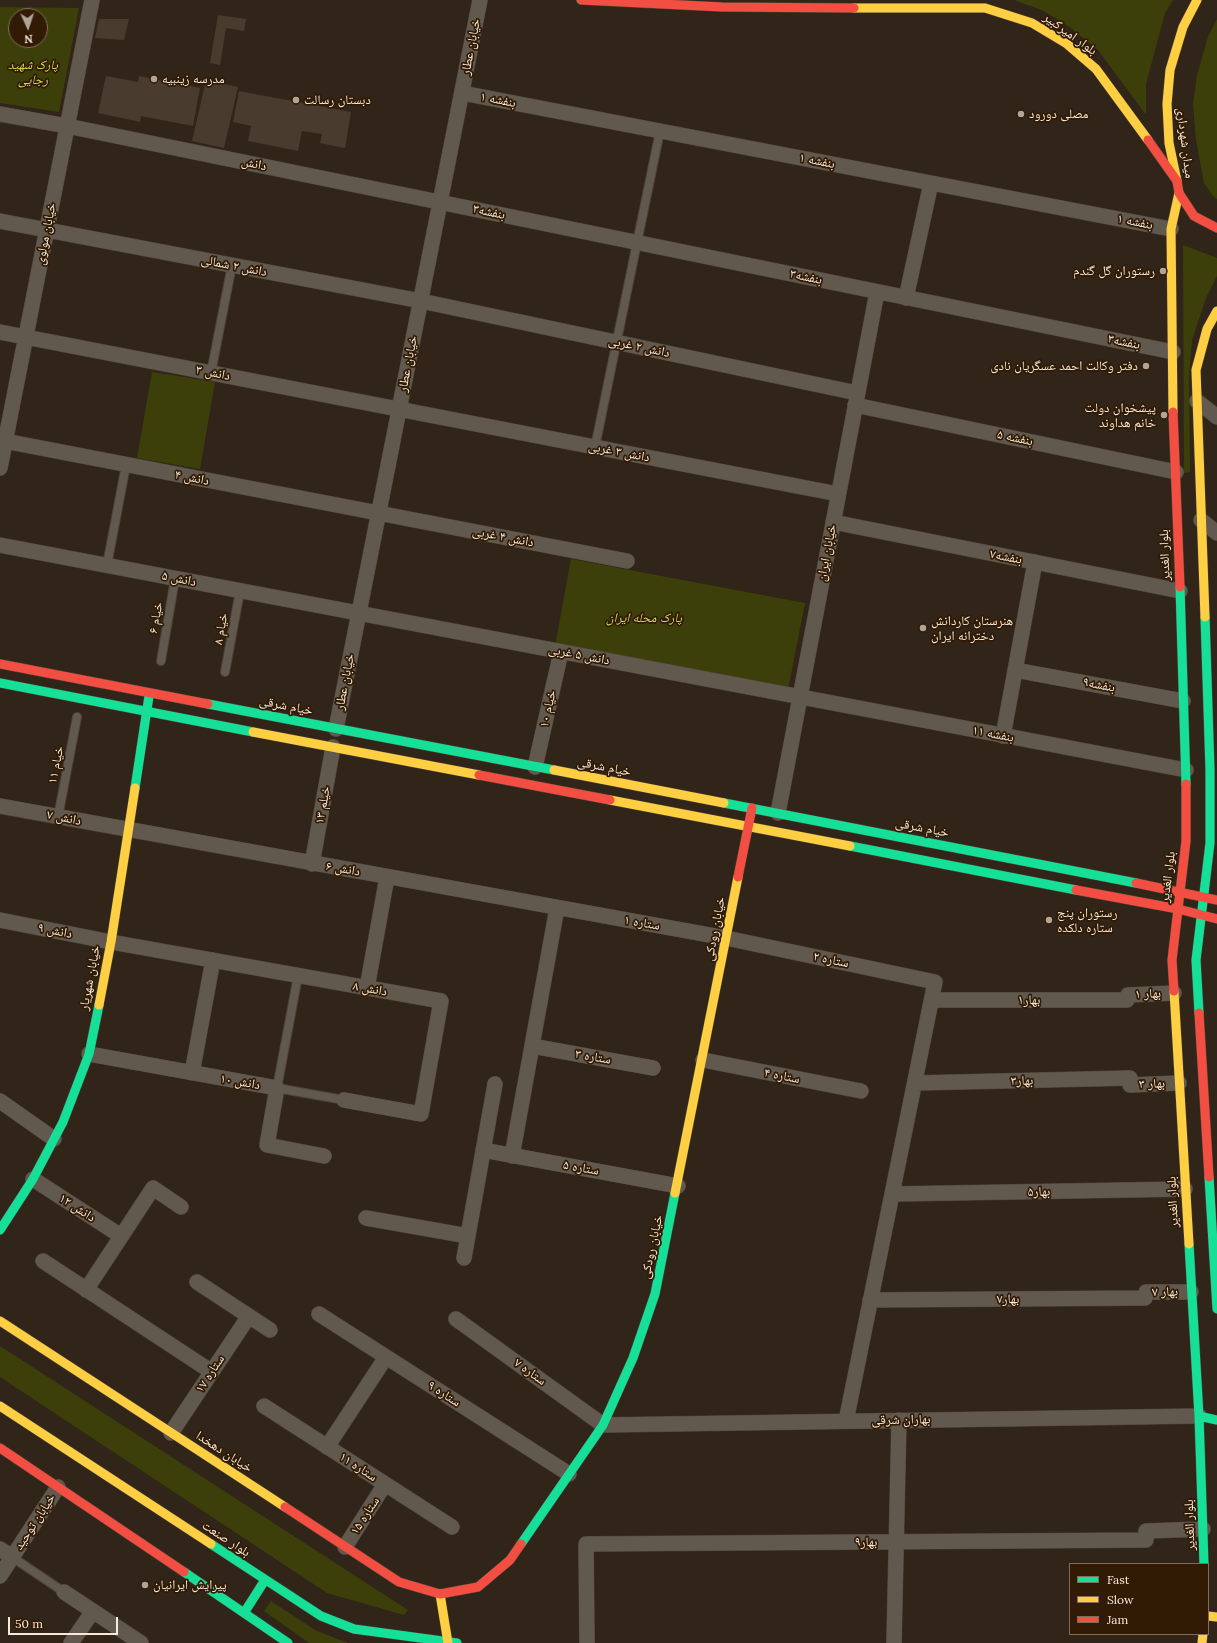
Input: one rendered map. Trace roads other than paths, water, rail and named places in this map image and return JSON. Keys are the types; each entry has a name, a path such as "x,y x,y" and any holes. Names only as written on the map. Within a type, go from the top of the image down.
{"street":[{"name":"خیابان مولوی","path":"0,468 3,441 26,337 92,0"},
{"name":"خیابان عطار","path":"336,729 480,0"},
{"name":"بلوار امیرکبیر","path":"581,0 722,7 987,4 1032,22 1067,44 1096,69 1124,105 1176,181"},
{"name":"میدان شهرداری","path":"1197,0 1183,27 1170,77 1167,111 1169,143 1179,193 1194,216 1217,228"},
{"name":"بنفشه ۱","path":"462,93 1171,228"},
{"name":"دانش","path":"0,114 67,126 440,202"},
{"path":"906,298 932,183"},
{"name":"بلوار الغدیر","path":"1179,193 1171,228 1172,352 1186,770 1186,841 1172,960 1199,1416 1204,1563"},
{"name":"بنفشه۳","path":"440,202 1172,352"},
{"name":"دانش ۲ شمالی","path":"0,221 420,302"},
{"name":"خیابان ایران","path":"778,813 876,292"},
{"name":"دانش ۲ غربی","path":"420,302 617,343 856,399"},
{"path":"1217,311 1207,329 1196,370 1202,520 1212,664 1210,770 1214,838 1204,895 1196,960 1210,1085 1217,1309"},
{"name":"دانش ۳","path":"0,332 399,409"},
{"name":"بنفشه ۵","path":"856,399 1176,472"},
{"path":"1197,401 1217,418"},
{"name":"دانش ۳ غربی","path":"399,409 838,494"},
{"name":"دانش ۴","path":"3,441 379,513"},
{"name":"دانش ۴ غربی","path":"379,513 627,561"},
{"path":"1202,520 1217,533"},
{"name":"بنفشه۷","path":"833,522 1180,591"},
{"name":"دانش ۵","path":"0,545 359,614"},
{"path":"1003,736 1036,562"},
{"name":"دانش ۵ غربی","path":"359,614 800,697"},
{"name":"خیام ۱۰","path":"535,766 561,652"},
{"name":"خیام شرقی","path":"0,664 1204,895 1217,900"},
{"name":"بنفشه۹","path":"1015,670 1183,701"},
{"path":"0,683 1178,909 1217,919"},
{"name":"خیابان شهریار","path":"0,1230 33,1179 63,1122 89,1054 111,942 149,692"},
{"name":"بنفشه ۱۱","path":"800,697 1186,770"},
{"path":"333,747 336,729"},
{"name":"خیلم ۱۳","path":"312,864 333,747"},
{"path":"531,785 535,766"},
{"name":"دانش ۷","path":"0,806 128,831"},
{"name":"خیابان رودکی","path":"440,1594 478,1587 510,1560 603,1425 633,1358 655,1294 678,1186 752,808"},
{"name":"دانش ۶","path":"128,831 557,908"},
{"path":"367,988 387,877"},
{"path":"512,1156 557,908"},
{"name":"ستاره ۱","path":"557,908 726,938"},
{"name":"دانش ۹","path":"0,920 111,942"},
{"name":"ستاره ۲","path":"726,938 935,982 932,1000"},
{"name":"دانش ۸","path":"111,942 441,1001 421,1114 344,1100"},
{"path":"192,1073 213,960"},
{"name":"بهار ۱","path":"1127,1000 1128,995 1174,993"},
{"path":"846,1421 932,1000"},
{"name":"بهار۱","path":"932,1000 1127,1000"},
{"name":"ستاره ۳","path":"532,1046 653,1068"},
{"name":"دانش ۱۰","path":"89,1054 277,1088 266,1145 324,1156"},
{"name":"ستاره ۴","path":"702,1060 862,1091"},
{"name":"بهار ۳","path":"1130,1078 1130,1085 1179,1083"},
{"name":"بهار۳","path":"915,1083 1130,1078"},
{"path":"464,1258 496,1084"},
{"path":"2,1102 54,1139"},
{"name":"ستاره ۵","path":"483,1150 678,1186"},
{"name":"دانش ۱۲","path":"33,1179 121,1236"},
{"path":"86,1290 153,1188 181,1207"},
{"name":"بهار۵","path":"892,1194 1185,1189"},
{"path":"366,1218 468,1236"},
{"path":"42,1261 212,1372"},
{"path":"197,1282 270,1330"},
{"name":"بهار ۷","path":"1145,1298 1146,1292 1191,1292"},
{"name":"بهار۷","path":"870,1300 1145,1298"},
{"name":"ستاره ۹","path":"319,1314 569,1474"},
{"name":"ستاره ۱۷","path":"171,1433 249,1316"},
{"name":"ستاره ۷","path":"456,1320 603,1425"},
{"name":"خیابان دهخدا","path":"0,1321 399,1582 440,1594"},
{"path":"327,1447 386,1357"},
{"name":"بلوار صنعت","path":"0,1406 321,1616 354,1629 457,1643"},
{"name":"ستاره ۱۱","path":"264,1406 452,1527"},
{"path":"1199,1416 1217,1420"},
{"name":"بهاران شرقی","path":"603,1425 1199,1416"},
{"path":"894,1643 899,1420"},
{"path":"0,1448 288,1643"},
{"name":"ستاره ۱۵","path":"344,1547 385,1484"},
{"name":"خیابان توحید","path":"0,1576 6,1553 58,1487"},
{"name":"بهار۹","path":"587,1643 586,1544 1146,1540 1146,1531 1203,1530"},
{"path":"244,1613 265,1580"},
{"path":"64,1592 141,1643"},
{"path":"440,1594 447,1642"},
{"path":"72,1643 93,1611"}],"lane":[{"path":"595,447 660,131"},
{"path":"212,373 232,266"},
{"path":"107,565 126,465"},
{"name":"خیام ۶","path":"161,662 175,579"},
{"name":"خیام ۸","path":"225,672 240,591"},
{"name":"خیام ۱۱","path":"58,817 77,717"},
{"path":"298,976 277,1088 344,1100"},
{"path":"6,1553 64,1592"}],"place":[{"name":"مدرسه زینبیه","path":"154,79"},
{"name":"دبستان رسالت","path":"296,100"},
{"name":"مصلی دورود","path":"1021,114"},
{"name":"رستوران گل گندم","path":"1163,271"},
{"name":"دفتر وکالت احمد عسگریان نادی","path":"1146,366"},
{"name":"پیشخوان دولت خانم هداوند","path":"1164,415"},
{"name":"هنرستان کاردانش دخترانه ایران","path":"923,628"},
{"name":"رستوران پنج ستاره دلکده","path":"1049,920"},
{"name":"پیرایش ایرانیان","path":"145,1585"}],"park label":[{"name":"پارک شهید رجایی","path":"33,72"},
{"name":"پارک محله ایران","path":"644,618"}]}
